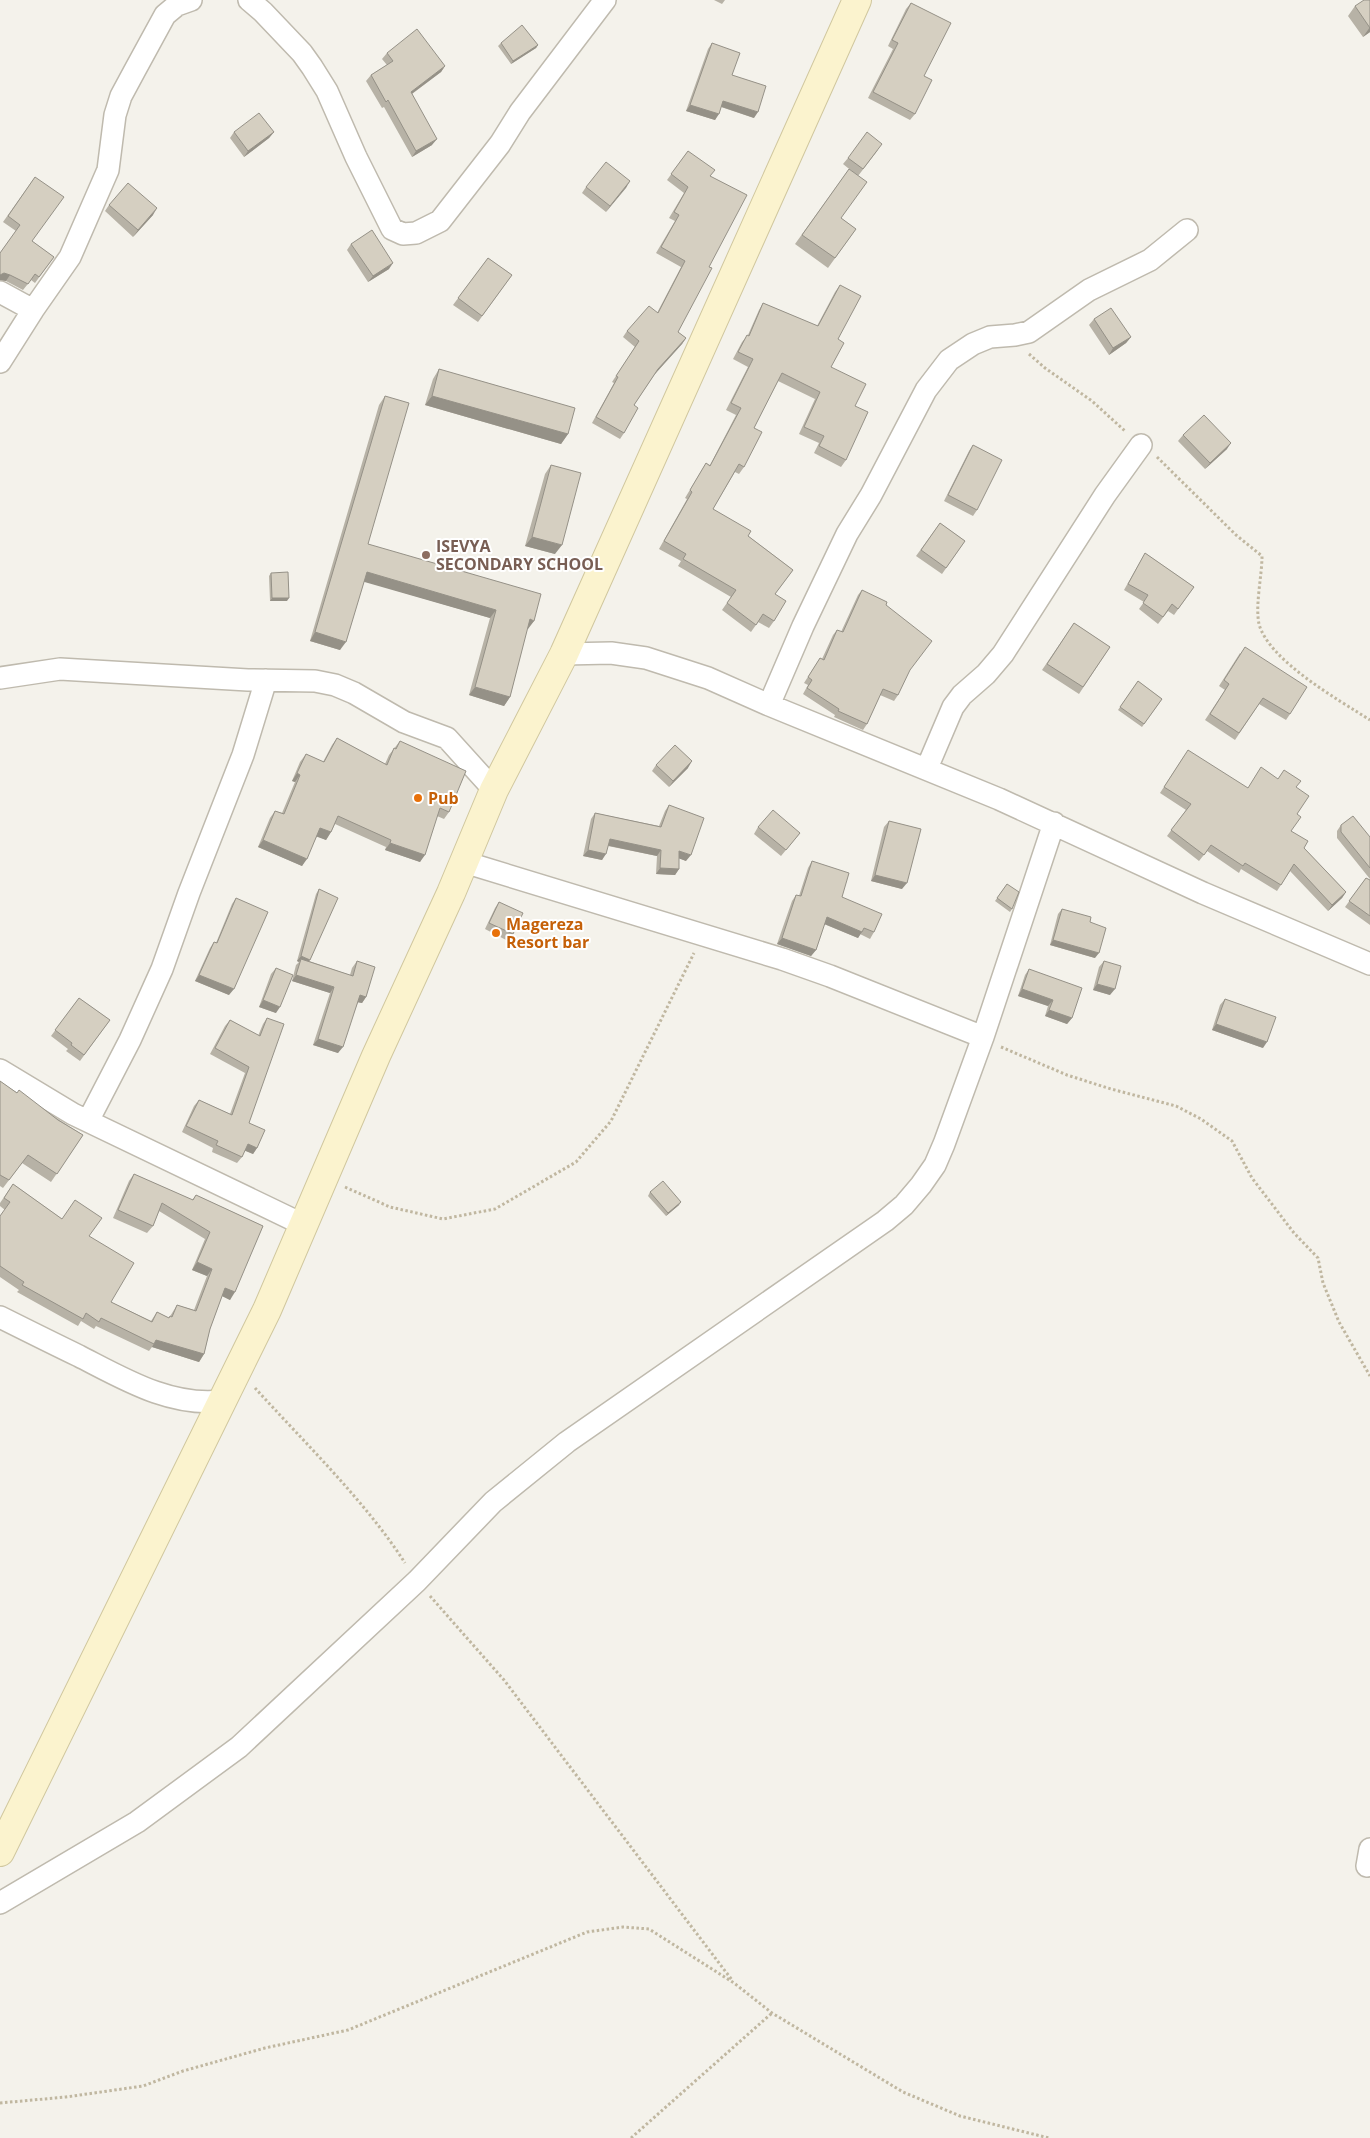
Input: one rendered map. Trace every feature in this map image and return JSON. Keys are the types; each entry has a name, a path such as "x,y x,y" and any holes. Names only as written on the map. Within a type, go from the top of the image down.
{"street":[{"path":"0,362 70,257 105,179 110,158 115,115 122,96 165,15 177,5 191,0"},
{"path":"249,0 263,12 312,67 327,91 356,157 392,229 403,234 416,233 440,221 500,144 520,112 605,0"},
{"path":"0,1852 267,1310 494,790 564,654 857,0"},
{"path":"769,705 785,672 803,626 847,534 871,495 926,390 949,360 960,352 990,337 1015,336 1029,332 1089,290 1150,260 1187,230"},
{"path":"0,292 33,310"},
{"path":"927,768 953,707 962,695 986,674 1003,654 1105,495 1141,445"},
{"path":"564,654 612,653 646,658 708,678 769,705 927,768 1203,893 1370,964"},
{"path":"0,678 60,669 315,681 335,685 354,693 404,722 447,738 494,790"},
{"path":"88,1122 130,1040 162,969 189,893 243,755 266,680"},
{"path":"0,1904 137,1822 239,1747 416,1581 493,1502 567,1442 877,1226 904,1205 935,1165 982,1038 1054,824"},
{"path":"464,862 703,934 830,976 982,1038"},
{"path":"0,1070 72,1114 304,1225"},
{"path":"0,1317 146,1389 184,1401 206,1403 222,1401"}],"path":[{"path":"1015,336 1036,361 1092,401 1156,456 1236,535 1262,556 1262,580 1258,602 1259,617 1260,625 1269,643 1285,662 1330,695 1370,720"},
{"path":"324,1177 390,1207 443,1219 495,1209 576,1162 611,1121 703,934"},
{"path":"982,1038 1067,1075 1110,1089 1176,1106 1201,1119 1232,1141 1252,1178 1294,1232 1318,1258 1322,1283 1334,1308 1338,1322 1370,1376"},
{"path":"238,1368 353,1496 394,1546 416,1581 504,1680 734,1983"},
{"path":"0,2103 66,2097 143,2086 183,2071 265,2048 348,2030 586,1932 623,1927 649,1929 734,1983 772,2013 903,2092 960,2116 1049,2138"},
{"path":"631,2138 772,2013"}],"building":[{"path":"1364,0 1370,0 1370,28 1355,6"},
{"path":"911,3 951,23 924,76 932,80 915,114 873,92 898,43 892,40"},
{"path":"522,25 538,45 513,61 501,43"},
{"path":"417,29 445,66 411,92 437,139 416,151 388,100 386,102 371,75 393,61 387,53"},
{"path":"712,43 740,53 732,75 766,86 758,112 723,101 719,114 690,105"},
{"path":"259,113 274,132 248,151 234,132"},
{"path":"867,132 882,144 863,169 848,158"},
{"path":"688,151 715,170 710,176 747,195 709,267 712,268 678,332 686,338 658,369 634,405 638,408 624,433 596,417 618,377 616,376 639,341 627,331 649,306 658,313 685,261 661,247 679,215 674,212 688,187 671,174"},
{"path":"606,162 630,181 610,206 586,187"},
{"path":"849,169 867,182 841,218 856,229 835,258 802,235"},
{"path":"35,177 64,197 32,241 54,257 39,277 35,274 28,284 4,273 0,275 0,253 20,225 8,216"},
{"path":"128,183 157,208 138,230 109,205"},
{"path":"372,230 393,263 373,276 351,244"},
{"path":"488,258 512,275 482,316 458,298"},
{"path":"840,285 861,296 838,339 844,343 831,367 866,384 855,406 868,412 846,460 819,446 824,436 804,427 820,392 782,373 754,428 762,432 744,467 739,464 713,509 751,531 748,536 793,570 775,594 786,601 774,621 763,614 756,625 727,603 736,590 683,559 686,554 664,541 692,492 690,490 706,463 710,466 741,408 731,403 753,359 738,352 747,335 749,336 763,303 818,326"},
{"path":"1111,308 1131,337 1113,348 1094,319"},
{"path":"439,369 575,408 568,434 432,396"},
{"path":"385,396 409,403 368,544 541,594 534,621 530,619 510,697 475,687 496,610 367,572 346,642 315,632"},
{"path":"1204,415 1231,443 1210,463 1183,435"},
{"path":"973,445 1002,460 977,510 948,495"},
{"path":"551,465 581,473 562,545 532,537"},
{"path":"940,523 965,541 946,568 921,550"},
{"path":"1145,553 1194,587 1178,609 1172,604 1163,617 1143,603 1148,595 1128,584"},
{"path":"288,572 289,598 272,598 271,573"},
{"path":"862,590 887,602 886,605 932,641 910,670 898,695 883,689 867,724 838,711 839,709 807,688 812,680 808,677 820,658 824,660 837,630 843,632"},
{"path":"1074,623 1110,647 1083,687 1047,664"},
{"path":"1245,647 1307,687 1290,714 1263,698 1239,733 1210,714 1229,684 1224,680"},
{"path":"1138,681 1162,699 1144,724 1120,707"},
{"path":"337,738 387,765 394,748 396,749 400,741 466,771 449,812 440,808 425,855 390,843 391,840 338,816 331,832 320,828 307,859 263,840 275,811 284,814 300,775 297,773 306,754 324,762"},
{"path":"675,745 692,761 673,781 656,765"},
{"path":"1188,750 1248,788 1261,767 1278,779 1284,770 1301,781 1296,787 1309,796 1297,814 1301,817 1291,831 1308,841 1304,848 1346,892 1332,905 1294,864 1281,885 1245,863 1243,866 1211,845 1204,855 1171,830 1191,804 1164,787"},
{"path":"669,805 704,818 691,855 679,851 679,869 660,868 661,850 610,839 606,854 588,850 595,813 661,827"},
{"path":"773,810 800,833 786,850 758,827"},
{"path":"1353,816 1370,837 1370,868 1341,832 1341,825"},
{"path":"889,821 921,829 907,883 875,875"},
{"path":"812,861 849,873 842,897 882,914 874,932 864,928 862,932 827,917 816,950 782,938 796,895 801,896"},
{"path":"1366,878 1370,880 1370,916 1349,901"},
{"path":"1007,884 1019,892 1012,909 997,898"},
{"path":"319,889 338,898 310,960 301,956"},
{"path":"236,898 268,912 234,989 199,975 214,942 217,943"},
{"path":"499,902 523,913 513,934 489,923"},
{"path":"1062,909 1091,917 1090,922 1106,928 1099,953 1053,940"},
{"path":"301,959 353,976 357,961 375,967 366,997 360,995 343,1047 318,1039 334,987 296,975"},
{"path":"1104,961 1121,966 1115,989 1097,984"},
{"path":"276,968 293,975 280,1007 263,1000"},
{"path":"1029,969 1082,988 1072,1018 1049,1010 1053,1000 1022,989"},
{"path":"79,998 110,1020 84,1055 55,1030"},
{"path":"1225,999 1276,1017 1267,1042 1216,1024"},
{"path":"267,1018 284,1024 249,1123 265,1130 257,1148 248,1144 242,1157 216,1145 218,1141 186,1126 199,1100 232,1115 249,1067 215,1048 230,1020 260,1036"},
{"path":"0,1081 17,1093 19,1090 58,1120 83,1135 57,1174 28,1155 9,1180 0,1175"},
{"path":"134,1174 193,1200 196,1195 263,1226 235,1292 225,1288 210,1329 204,1354 156,1340 154,1344 101,1318 99,1322 86,1313 83,1319 22,1285 24,1282 0,1266 0,1216 10,1202 4,1198 13,1184 62,1219 75,1200 102,1218 89,1236 134,1263 111,1302 152,1322 157,1312 169,1318 170,1316 172,1317 177,1305 196,1311 212,1269 197,1262 210,1232 162,1203 153,1226 118,1210"},
{"path":"663,1181 681,1202 668,1213 650,1192"}],"place":[{"name":"ISEVYA SECONDARY SCHOOL","path":"426,555"},
{"name":"Pub","path":"418,798"},
{"name":"Magereza Resort bar","path":"496,933"}]}
